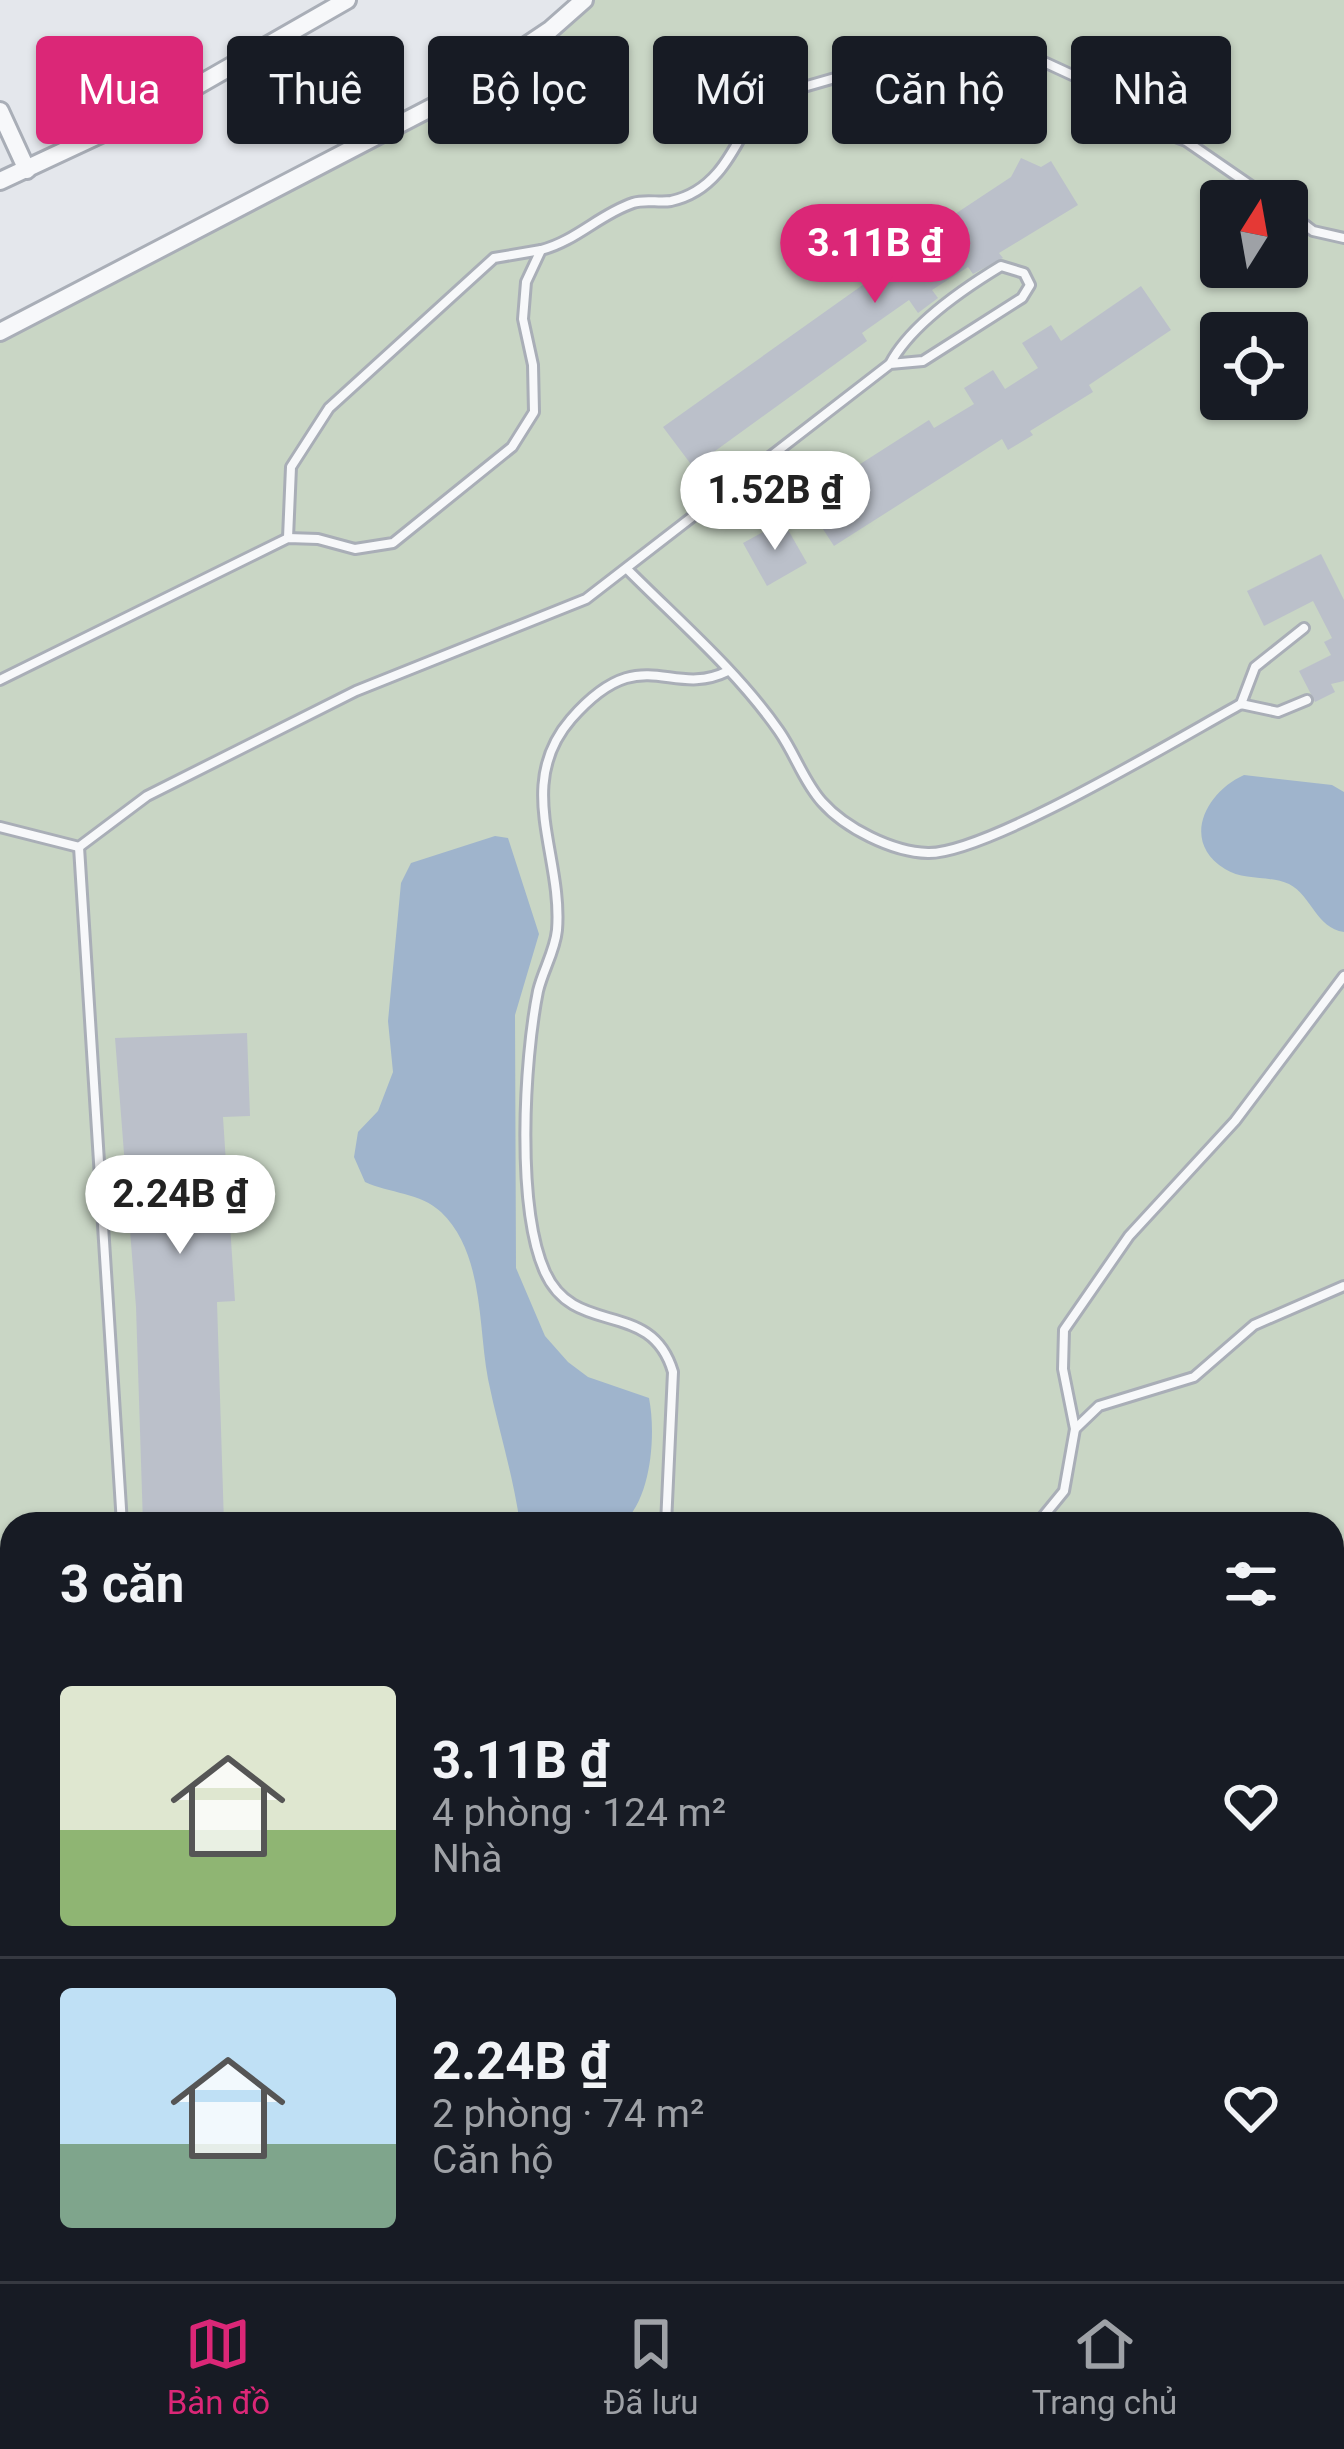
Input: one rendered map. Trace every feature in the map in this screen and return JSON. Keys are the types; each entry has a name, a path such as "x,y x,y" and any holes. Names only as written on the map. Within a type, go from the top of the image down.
{"street":[{"path":"0,182 167,103 347,0"},
{"path":"0,332 442,103 550,31 584,0"},
{"path":"0,111 27,170"}],"lane":[{"path":"287,538 291,467 329,408 494,258 572,242 634,202 672,201 707,186 729,162 762,99 915,55 986,51 1044,62 1096,86 1129,120 1186,141 1243,180"},
{"path":"1308,227 1344,238"},
{"path":"0,680 287,538 318,539 355,549 393,543 512,447 535,412 533,365 523,319 526,282 541,250"},
{"path":"79,847 147,796 314,712 425,661 586,599 629,571 663,538 890,364 901,343 985,276 1001,266 1024,273 1030,285 1022,298 922,361 890,364"},
{"path":"629,571 728,671 780,732 822,803 884,842 930,853 995,833 1241,704 1278,712 1307,700"},
{"path":"1241,704 1255,667 1304,628"},
{"path":"667,1512 673,1372 668,1356 650,1332 579,1311 556,1293 530,1222 526,1158 534,1029 557,925 542,786 550,751 570,721 605,687 635,674 718,676 728,671"},
{"path":"0,827 79,847"},
{"path":"79,847 121,1512"},
{"path":"1046,1512 1064,1491 1076,1429 1063,1370 1064,1330 1129,1236 1235,1121 1344,976"},
{"path":"1076,1429 1099,1406 1194,1377 1254,1325 1344,1286"}],"green space":[{"path":"595,0 1344,0 1344,1512 0,1512 0,340 264,203 366,144 404,144 404,122 428,108 428,144 629,144 629,36 552,36"}],"water":[{"path":"1244,775 1332,785 1344,792 1344,932 1320,918 1289,884 1232,873 1211,858 1201,831 1203,818 1219,793"},
{"path":"495,836 508,838 539,934 515,1015 516,1268 545,1336 568,1362 588,1377 649,1398 649,1465 633,1512 518,1512 465,1248 441,1212 414,1197 365,1182 354,1157 358,1132 378,1111 393,1072 388,1021 401,883 411,863"}],"building":[{"path":"1021,158 1041,167 1051,161 1078,205 999,253 1003,258 973,274 968,267 932,290 938,298 918,313 909,300 862,333 867,341 693,467 663,427 881,272 874,262 898,245 907,256 945,232 940,224 1011,177"},
{"path":"1141,286 1171,330 1089,385 1093,392 1030,431 1033,435 1008,450 1002,439 834,546 804,500 929,420 934,428 974,404 964,388 993,370 1005,389 1038,368 1022,343 1051,325 1061,341"},
{"path":"783,521 807,563 767,586 743,543"},
{"path":"1321,554 1344,600 1344,681 1331,684 1335,692 1315,702 1299,671 1331,655 1324,642 1332,638 1313,601 1264,626 1247,591"},
{"path":"247,1033 250,1116 223,1117 235,1301 217,1302 224,1512 143,1512 136,1307 115,1038"}]}
